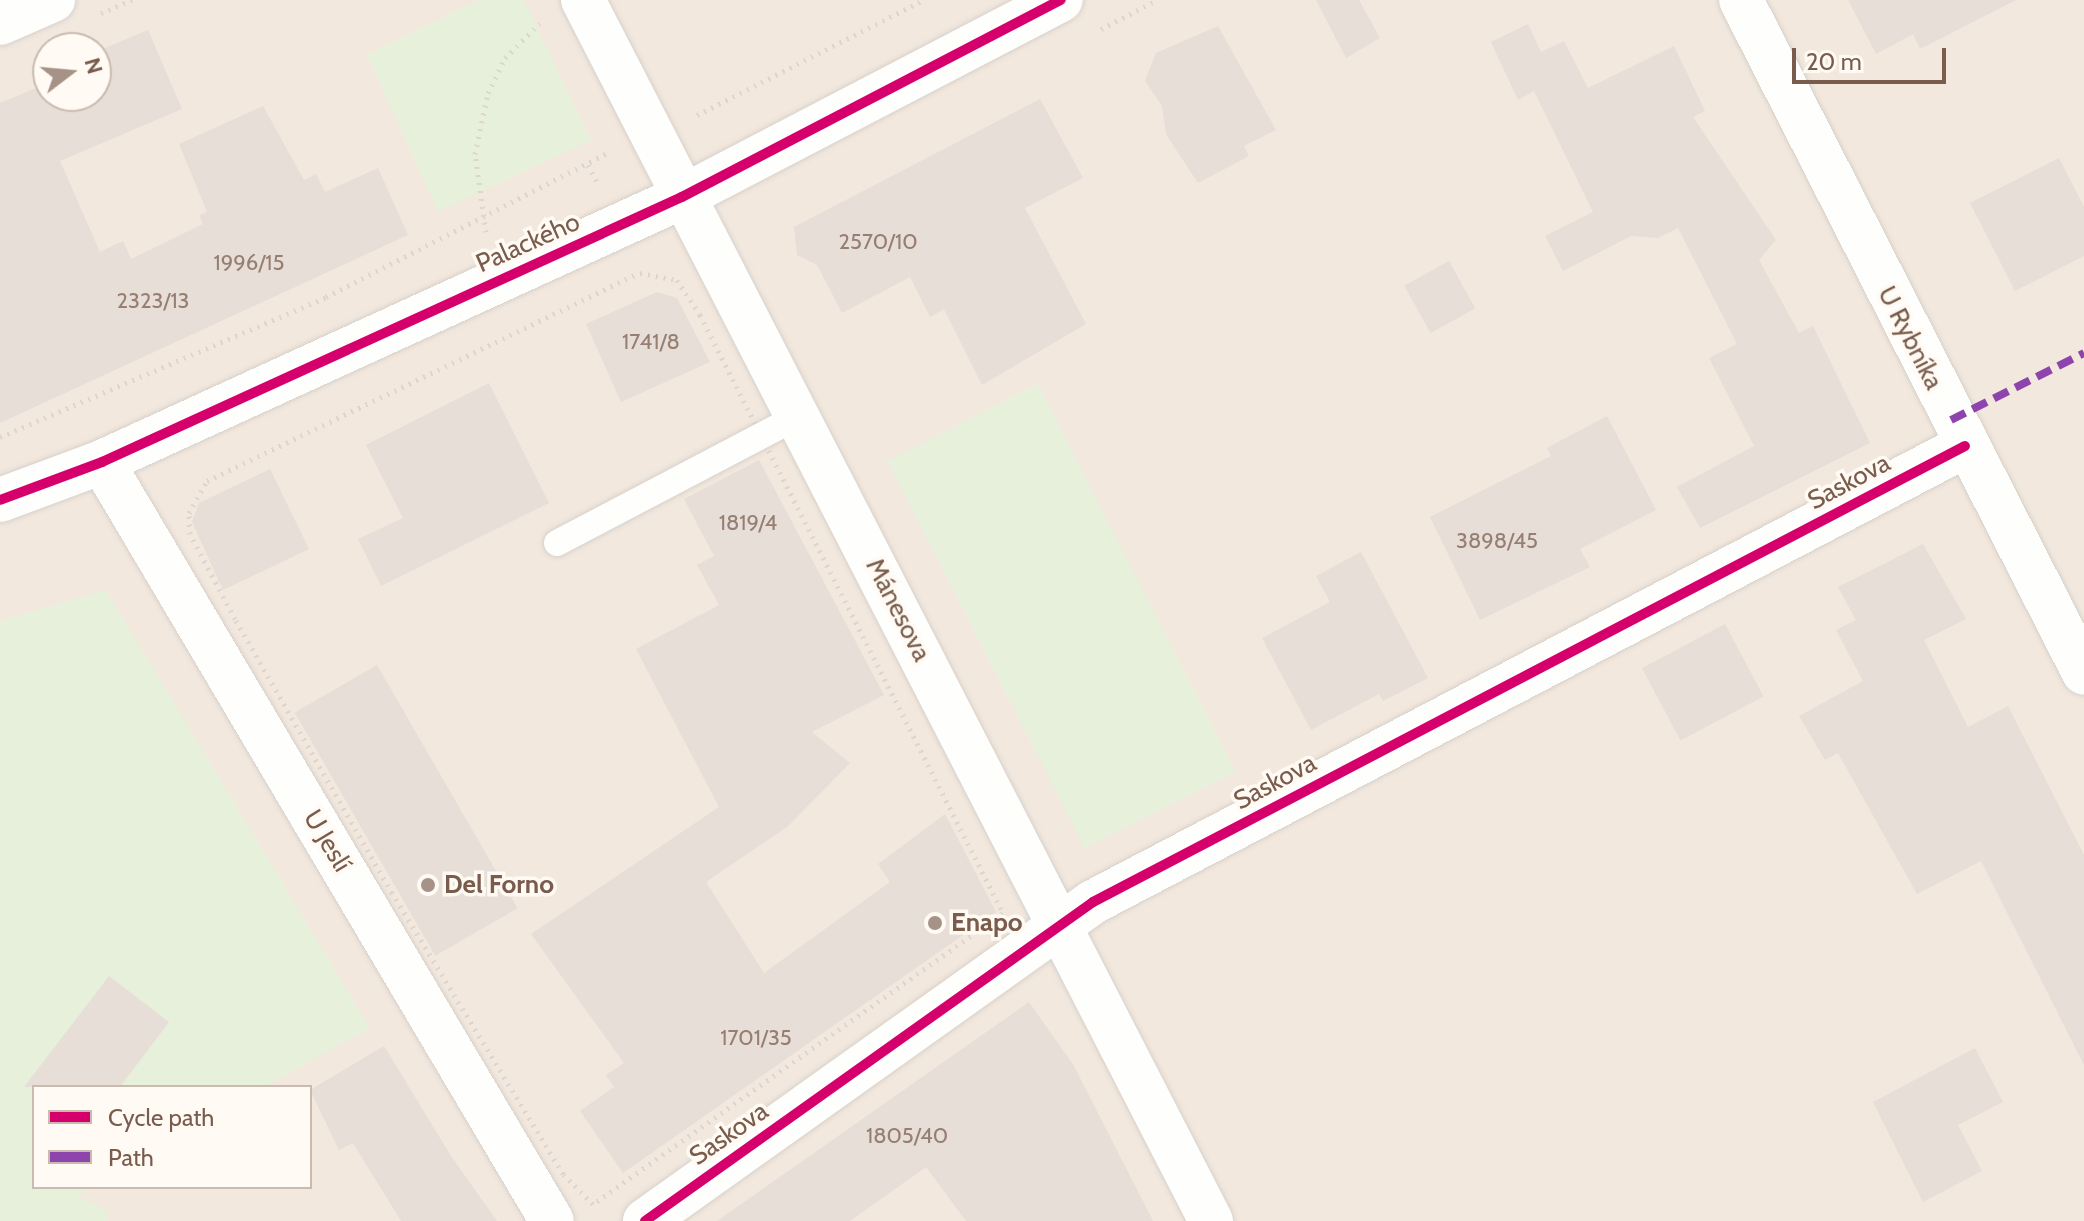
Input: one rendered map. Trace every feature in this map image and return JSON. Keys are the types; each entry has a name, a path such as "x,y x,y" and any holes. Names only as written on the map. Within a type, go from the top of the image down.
{"street":[{"path":"0,23 53,0"},
{"name":"Mánesova","path":"584,0 682,197 799,416 1211,1221"},
{"name":"Palackého","path":"0,500 102,462 682,197 1061,0"},
{"name":"U Rybníka","path":"1741,0 1965,446 2084,673"},
{"name":"Saskova","path":"645,1221 1060,925 1965,446"},
{"name":"U Jeslí","path":"102,462 552,1221"}],"lane":[{"path":"557,543 799,416"}],"path":[{"path":"483,218 475,154 488,93 505,58 536,25 584,0"},
{"path":"690,112 708,113 924,0"},
{"path":"0,437 297,310 599,157"},
{"path":"677,280 640,273 207,481 195,491 190,534 392,893 584,1201 607,1198 996,922"}],"shaded area":[{"path":"0,0 2084,0 2084,1221 0,1221"}],"green space":[{"path":"479,0 524,0 591,140 438,212 367,55"},
{"path":"1038,384 1235,772 1085,848 887,461"},
{"path":"106,590 370,1028 268,1085 32,1085 32,1189 90,1189 78,1196 107,1211 107,1221 0,1221 0,621"}],"building":[{"path":"1316,0 1359,0 1380,38 1346,58"},
{"path":"1848,0 2016,0 1920,49 1913,34 1876,54"},
{"path":"1528,24 1541,52 1564,41 1588,88 1674,46 1705,111 1693,117 1776,240 1759,260 1799,333 1813,326 1870,443 1700,528 1677,487 1754,446 1709,358 1737,344 1678,228 1658,238 1631,236 1563,271 1545,236 1593,212 1534,91 1518,100 1491,42"},
{"path":"1218,26 1276,130 1244,146 1249,156 1198,183 1166,134 1162,106 1145,81 1156,53"},
{"path":"148,30 182,109 60,161 100,252 123,241 131,259 203,224 199,215 207,212 179,144 263,106 304,180 316,174 325,192 378,168 408,235 0,423 0,103 32,90 32,112 112,112 112,45"},
{"path":"1040,99 1083,178 1025,208 1086,324 982,385 944,309 930,317 910,277 842,313 817,265 797,255 794,227"},
{"path":"2059,158 2084,207 2084,256 2015,291 1970,203"},
{"path":"1449,261 1475,308 1431,333 1404,286"},
{"path":"657,292 677,298 710,362 621,402 586,324"},
{"path":"489,383 549,503 381,586 358,539 403,518 366,445"},
{"path":"1607,416 1656,510 1580,549 1590,567 1480,620 1430,517 1551,456 1547,448"},
{"path":"759,460 884,695 812,732 850,763 787,827 706,882 764,973 890,882 878,864 945,814 996,912 623,1173 580,1111 614,1087 606,1075 624,1063 531,934 719,807 636,649 719,605 697,565 714,556 684,499"},
{"path":"270,469 309,549 223,590 192,522 199,503"},
{"path":"1923,544 1966,619 1924,640 1968,727 2008,706 2084,855 2084,1065 1981,861 1917,894 1838,753 1825,760 1799,716 1863,681 1836,630 1856,620 1838,587"},
{"path":"1361,552 1428,678 1383,701 1379,694 1311,730 1262,638 1330,602 1316,576"},
{"path":"1725,624 1763,696 1680,741 1642,668"},
{"path":"377,665 518,908 435,956 295,712"},
{"path":"109,976 169,1022 122,1085 24,1087"},
{"path":"1029,1002 1074,1066 1153,1221 966,1221 926,1167 850,1221 717,1221"},
{"path":"384,1046 451,1156 497,1221 401,1221 353,1143 339,1150 312,1089"},
{"path":"1975,1048 2003,1102 1958,1125 1982,1171 1923,1202 1873,1102"}],"marked path":[{"path":"1951,420 2084,353"}],"cycle path":[{"path":"0,500 102,462 682,197 1061,0"},
{"path":"645,1221 1093,902 1965,446"}],"place":[{"name":"Del Forno","path":"428,885"},
{"name":"Enapo","path":"935,923"}]}
